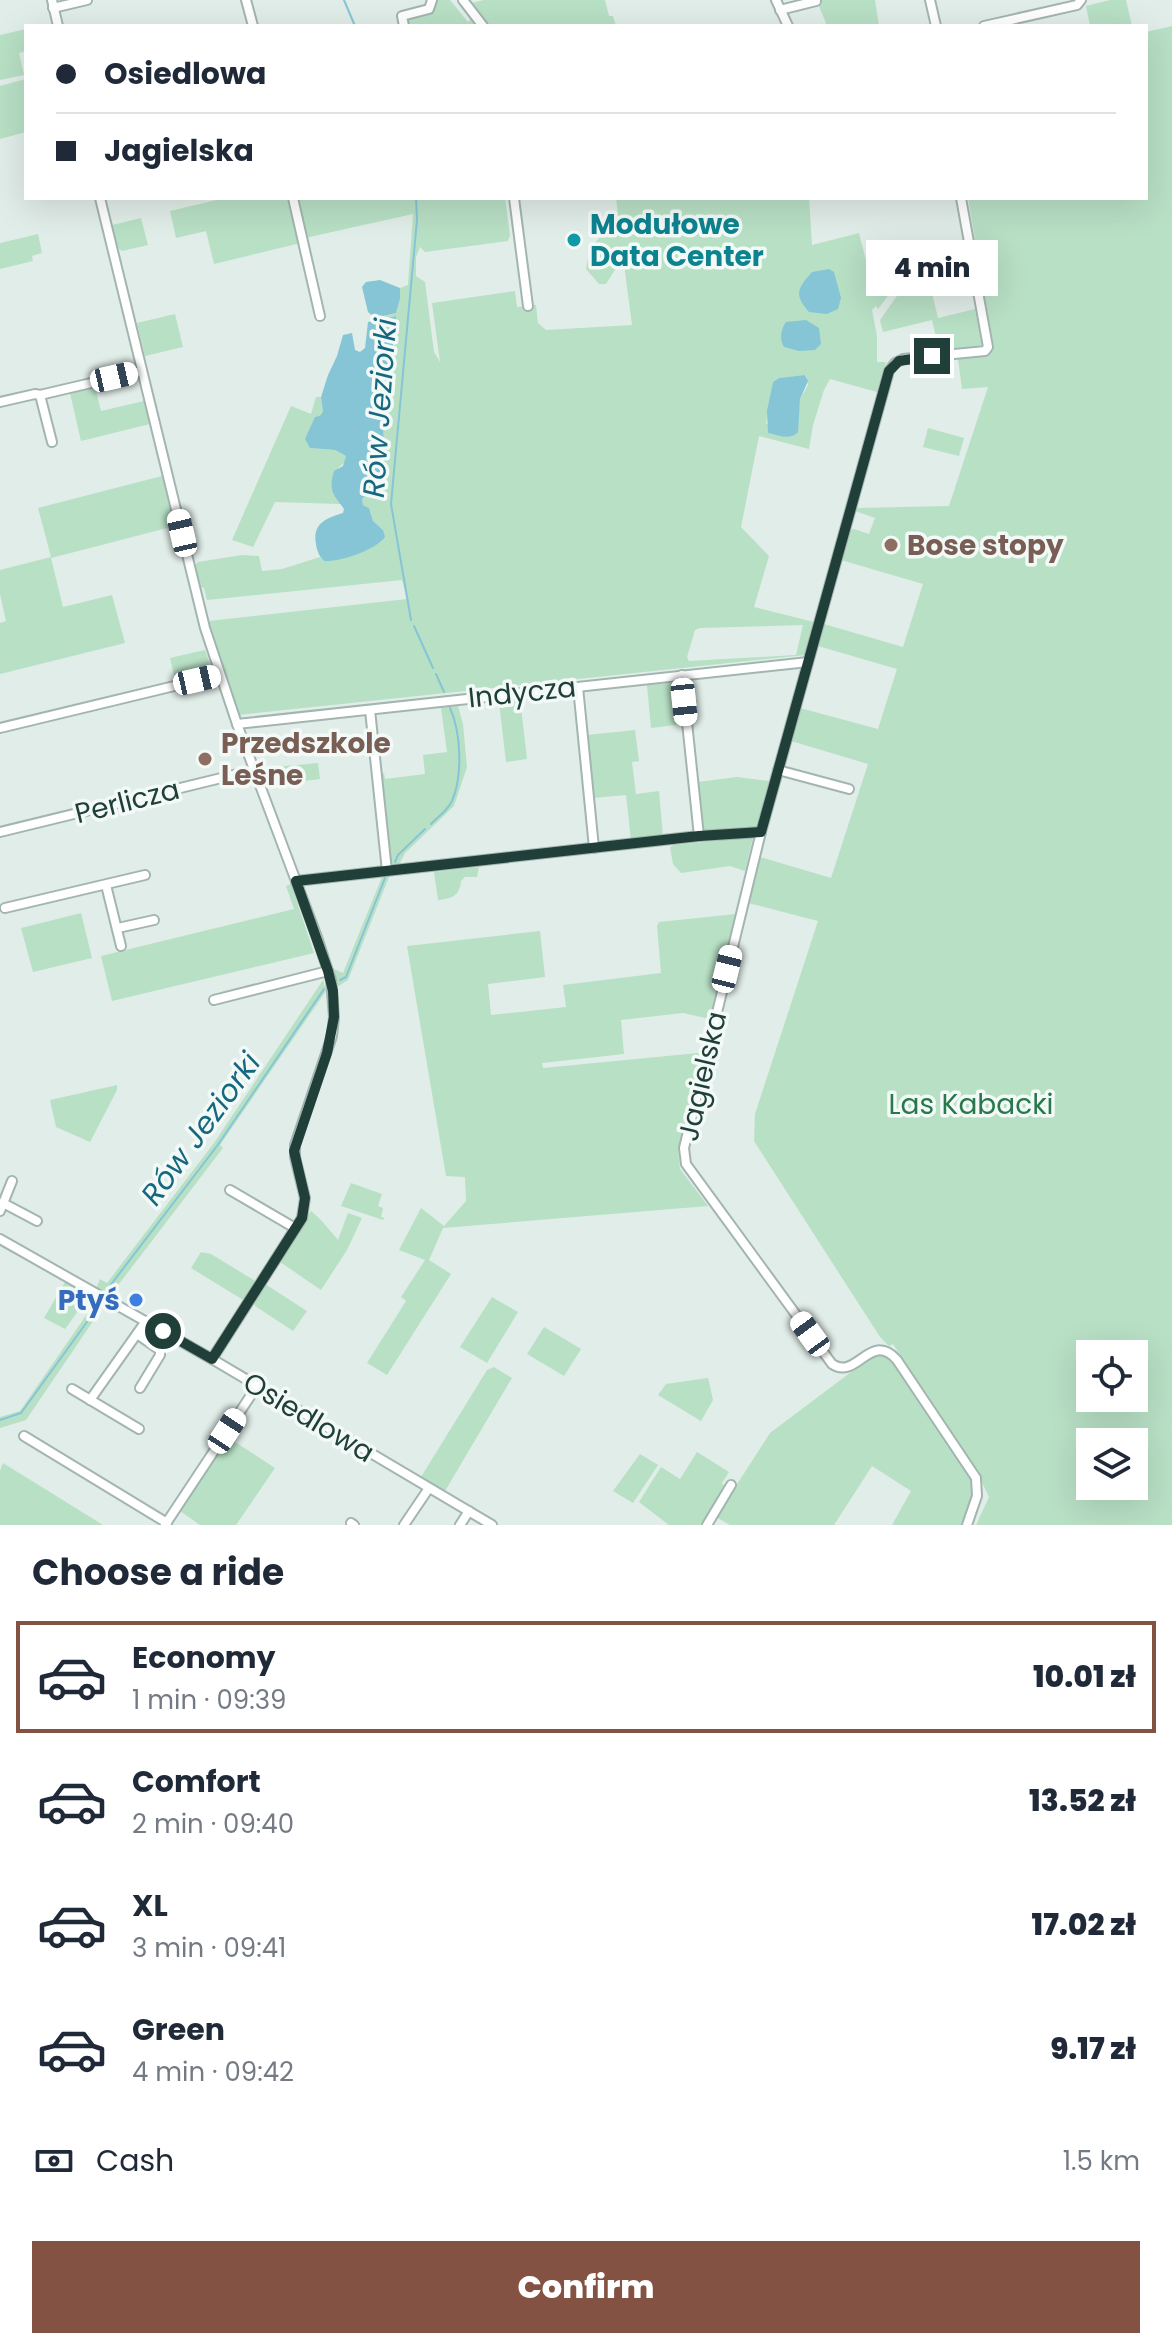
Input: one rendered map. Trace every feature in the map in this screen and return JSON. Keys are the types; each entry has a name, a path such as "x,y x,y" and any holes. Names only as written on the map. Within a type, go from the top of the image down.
{"street":[{"path":"57,24 52,4 87,0"},
{"path":"246,0 252,24"},
{"path":"404,24 402,16 429,9 432,0"},
{"path":"463,0 481,24"},
{"path":"776,0 787,24"},
{"path":"930,0 936,24"},
{"path":"993,24 1077,5 1081,0"},
{"path":"780,10 816,1"},
{"path":"100,200 202,617 333,991 332,1036 295,1145 305,1198 302,1218 292,1227 212,1359"},
{"path":"293,200 320,316"},
{"path":"514,200 528,306"},
{"name":"Jagielska","path":"961,200 988,347 985,351 903,359 889,371 761,832 689,1124 684,1158 832,1364 847,1368 879,1349 887,1350 894,1356 976,1478 977,1496 967,1525"},
{"path":"0,402 142,371"},
{"path":"40,395 52,442"},
{"name":"Indycza","path":"237,724 808,662"},
{"path":"0,728 220,675"},
{"path":"682,675 699,836"},
{"path":"578,687 594,848"},
{"path":"370,710 387,871"},
{"name":"Perlicza","path":"0,832 254,770"},
{"path":"778,770 849,789"},
{"path":"296,881 699,836 761,832"},
{"path":"5,908 145,875"},
{"path":"106,885 121,946"},
{"path":"118,928 154,920"},
{"path":"214,1000 328,971"},
{"path":"12,1181 2,1207 37,1221"},
{"path":"230,1190 292,1227"},
{"name":"Osiedlowa","path":"0,1239 212,1359 492,1525"},
{"path":"90,1400 146,1321"},
{"path":"137,1334 160,1350 140,1388"},
{"path":"24,1436 166,1524 257,1386"},
{"path":"72,1389 139,1429"},
{"path":"707,1525 731,1485"},
{"path":"404,1525 429,1488"},
{"path":"460,1525 469,1511"}],"green space":[{"path":"437,0 450,0 468,22 472,17 475,24 408,24 406,18 433,12"},
{"path":"484,0 605,0 609,16 613,16 615,24 488,24 472,3"},
{"path":"817,0 875,0 879,24 826,24"},
{"path":"1126,0 1132,24 1090,24 1086,6"},
{"name":"Las Kabacki","path":"1172,26 1172,1525 976,1525 989,1497 979,1476 893,1344 889,1346 880,1337 754,1141 755,1114 818,921 748,903 760,857 831,878 868,764 791,741 800,708 878,729 897,669 818,646 824,624 903,647 923,584 841,560 850,530 869,534 875,518 855,511 856,508 949,506 988,387 962,389 958,359 988,356 993,346 968,200 1148,200 1148,32"},
{"path":"24,29 24,52 19,53 24,75 0,80 0,35"},
{"path":"24,80 24,133 0,139 0,86"},
{"path":"217,200 290,200 301,243 214,264 206,231 176,238 170,211"},
{"path":"296,200 505,200 508,241 425,252 420,247 416,257 416,276 425,282 434,352 440,362 432,303 515,291 517,307 536,305 538,323 546,330 632,325 623,257 606,284 599,284 586,269 596,242 605,234 620,232 616,200 809,200 812,245 859,233 874,292 894,288 878,309 876,306 872,310 877,336 877,362 886,362 877,392 830,379 813,425 809,449 759,436 741,527 769,556 754,607 814,622 805,655 238,715 209,621 407,599 402,580 207,600 195,565 242,555 259,556 262,571 282,569 320,557 324,561 383,530 373,521 362,499 381,486 385,478 382,469 388,456 384,427 395,316 374,320 396,313 400,288 408,285 413,214 305,238","holes":["806,375 808,385 800,399 798,421 766,424 773,382 779,378","803,625 796,655 689,661 687,657 695,630 700,628"]},
{"path":"141,218 148,245 122,251 118,248 112,225"},
{"path":"38,234 42,253 32,256 33,261 0,269 0,243"},
{"path":"929,280 938,318 975,309 982,345 939,350 932,320 883,332 880,320 899,293 899,287"},
{"path":"175,314 183,347 145,356 137,323"},
{"path":"95,387 101,411 144,401 150,424 81,441 70,393"},
{"path":"316,397 321,397 323,412 311,448 335,450 346,456 345,462 338,468 341,504 275,502 253,547 232,540 291,406 311,414"},
{"path":"928,428 964,438 959,456 923,447"},
{"path":"162,476 175,526 51,558 63,607 112,595 125,643 0,674 0,623 6,621 0,594 0,570 51,557 38,508"},
{"path":"205,650 213,673 176,683 170,658"},
{"path":"678,682 683,724 651,728 647,685"},
{"path":"520,699 527,759 506,762 499,702"},
{"path":"458,706 467,767 454,806 405,853 399,865 391,865 381,775 384,773 385,779 425,774 423,755 447,752 441,708"},
{"path":"635,730 639,761 632,762 636,794 659,791 663,836 631,840 626,795 593,798 587,735"},
{"path":"318,763 320,779 263,786 258,772 275,767"},
{"path":"737,777 769,781 758,827 702,831 698,782"},
{"path":"753,837 745,871 730,866 681,873 673,864 670,847 674,845"},
{"path":"479,867 477,877 465,877 454,895 438,900 434,872"},
{"path":"382,877 389,877 348,980 337,987 334,969 343,973"},
{"path":"291,884 314,953 112,1001 101,956 294,909 286,886"},
{"path":"81,913 92,958 33,972 21,928"},
{"path":"736,914 710,1019 683,1013 621,1020 624,1054 542,1063 543,1068 703,1055 678,1149 680,1169 708,1206 443,1228 429,1260 451,1274 387,1375 367,1363 406,1301 401,1297 425,1260 399,1250 421,1208 444,1226 466,1201 465,1177 446,1176 407,946 540,931 545,977 488,984 491,1015 566,1007 563,985 661,973 659,922"},
{"path":"323,980 326,991 220,1145 223,1148 109,1297 96,1289 100,1279 107,1283 214,1143"},
{"path":"117,1085 90,1142 56,1127 50,1100"},
{"path":"351,1183 382,1194 378,1206 383,1208 383,1220 341,1206"},
{"path":"311,1211 338,1240 348,1213 362,1218 347,1250 321,1290 280,1262"},
{"path":"201,1252 211,1254 257,1282 245,1301 191,1268"},
{"path":"65,1282 104,1305 26,1420 0,1428 0,1417 20,1411 87,1314 83,1296 73,1292 78,1311 65,1329 44,1318"},
{"path":"265,1284 307,1311 293,1331 255,1306 254,1302"},
{"path":"492,1297 518,1312 487,1363 460,1347"},
{"path":"544,1327 581,1349 564,1376 527,1354"},
{"path":"879,1351 892,1359 974,1482 976,1494 965,1525 892,1525 911,1491 872,1466 834,1525 730,1525 716,1517 770,1433"},
{"path":"494,1367 512,1378 445,1491 421,1477 487,1370"},
{"path":"708,1378 713,1400 701,1421 658,1395 666,1384"},
{"path":"229,1438 275,1468 236,1525 200,1525 180,1511"},
{"path":"697,1452 729,1472 722,1483 727,1490 705,1525 669,1525 639,1502 661,1467 680,1479"},
{"path":"640,1454 658,1465 633,1503 613,1491"},
{"path":"3,1463 103,1525 0,1525 0,1471"}],"water":[{"path":"829,269 834,272 841,298 838,309 827,314 809,312 799,291 812,272"},
{"path":"380,280 400,288 400,299 396,313 375,318 368,312 362,287 366,282"},
{"path":"396,316 384,427 388,456 382,469 385,481 362,499 385,537 357,554 324,561 317,549 316,531 326,519 343,513 332,484 334,471 343,466 346,456 335,450 310,448 305,439 315,417 323,412 321,397 343,335 352,333 355,350 360,352 365,348 368,322"},
{"path":"806,320 819,328 821,344 815,350 799,351 784,347 781,334 786,322"},
{"path":"805,375 808,381 800,399 798,432 788,437 768,433 767,411 773,382 779,378"}],"waterway":[{"name":"Rów Jeziorki","path":"344,0 354,24"},
{"name":"Rów Jeziorki","path":"411,620 391,504 417,220 416,200"},
{"name":"Rów Jeziorki","path":"414,626 433,668"},
{"name":"Rów Jeziorki","path":"436,674 444,692"},
{"name":"Rów Jeziorki","path":"431,824 450,804 458,779 458,741 450,708"},
{"name":"Rów Jeziorki","path":"395,862 398,855 425,829"},
{"name":"Rów Jeziorki","path":"340,980 346,977 385,878"},
{"name":"Rów Jeziorki","path":"106,1291 217,1146 324,989"},
{"path":"0,1420 21,1413 100,1304"}],"place":[{"name":"Modułowe Data Center","path":"574,240"},
{"name":"Bose stopy","path":"891,545"},
{"name":"Przedszkole Leśne","path":"205,759"},
{"name":"Ptyś","path":"136,1300"}],"route":[{"path":"163,1331 212,1359 302,1218 305,1198 294,1151 327,1053 334,1017 328,971 296,881 699,836 761,832 889,371 903,359 932,356"}]}
